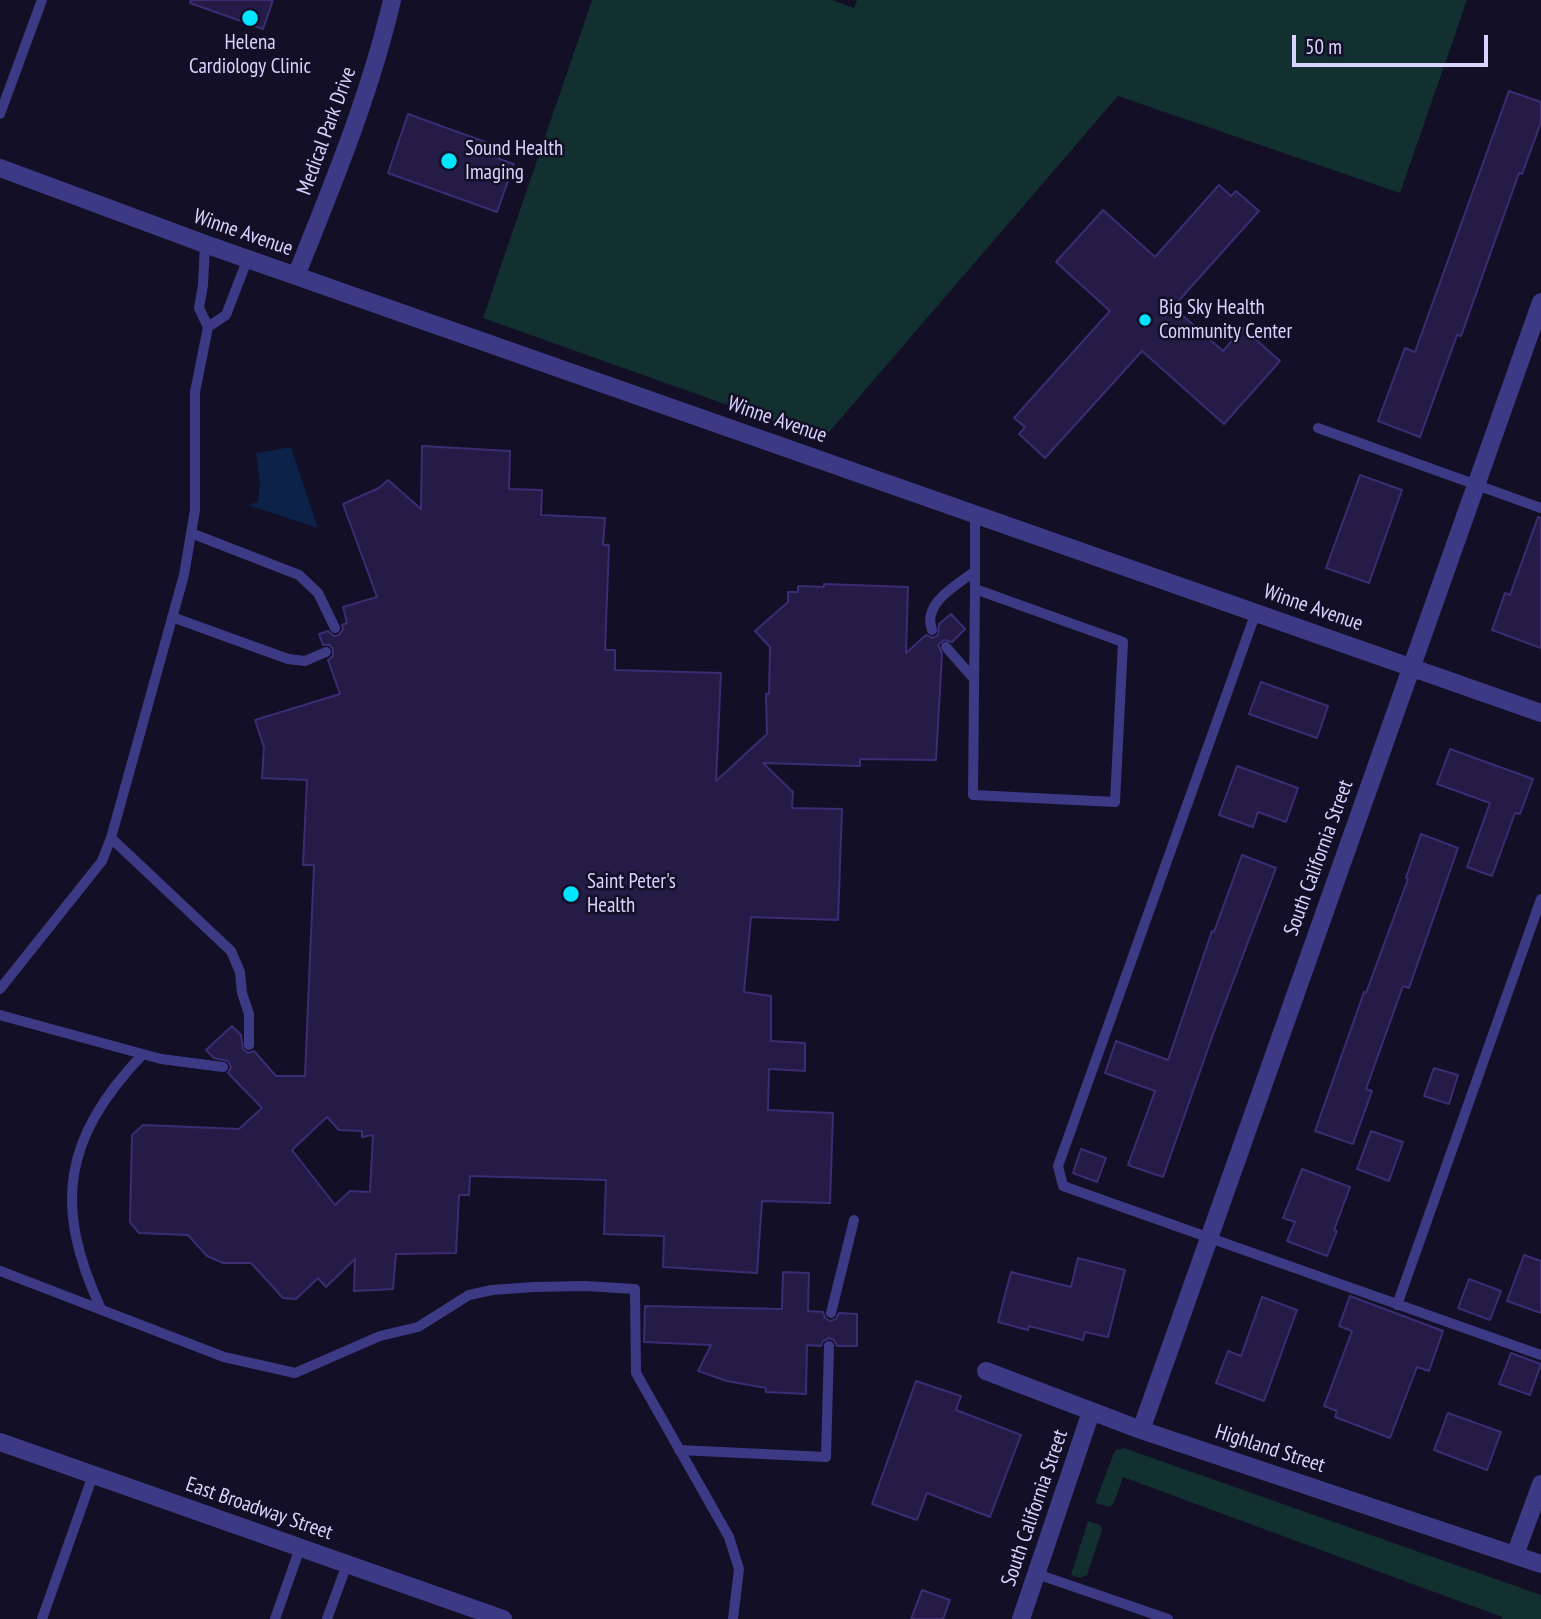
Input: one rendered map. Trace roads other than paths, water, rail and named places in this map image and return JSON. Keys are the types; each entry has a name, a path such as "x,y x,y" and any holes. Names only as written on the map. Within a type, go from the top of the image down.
{"street":[{"name":"Medical Park Drive","path":"296,276 329,195 380,51 392,0"},
{"name":"Winne Avenue","path":"0,168 205,244 1541,713"},
{"name":"South California Street","path":"1141,1430 1541,302"},
{"name":"Highland Street","path":"986,1371 1141,1430 1541,1564"},
{"name":"South California Street","path":"1021,1619 1091,1412"},
{"name":"East Broadway Street","path":"0,1443 503,1619"},
{"path":"1515,1555 1541,1484"}],"lane":[{"path":"0,114 42,0"},
{"path":"0,989 102,861 111,838 184,575 195,510 195,392 208,327 199,308 204,285 205,244"},
{"path":"208,327 226,315 248,258"},
{"path":"1318,428 1541,508"},
{"path":"975,514 973,795 1115,802 1123,642 975,589"},
{"path":"191,533 299,575 318,593 335,628"},
{"path":"932,630 928,621 930,611 951,589 975,571"},
{"path":"1256,612 1058,1166 1063,1186 1541,1355"},
{"path":"172,617 288,659 305,661 326,652"},
{"path":"946,647 974,679"},
{"path":"111,838 231,951 240,972 242,993 249,1014 249,1045"},
{"path":"1397,1305 1541,899"},
{"path":"0,1015 172,1061 223,1067"},
{"path":"101,1310 80,1256 71,1214 70,1188 86,1134 102,1102 143,1054"},
{"path":"831,1312 854,1220"},
{"path":"0,1271 224,1357 295,1373 380,1336 418,1328 469,1295 492,1290 534,1287 635,1289 636,1373 729,1537 738,1569 733,1619"},
{"path":"679,1450 826,1457 829,1346"},
{"path":"42,1619 93,1475"},
{"path":"275,1619 300,1548"},
{"path":"327,1619 347,1564"},
{"path":"1037,1574 1168,1619"}],"water":[{"path":"291,447 318,528 248,505 258,502 260,483 256,453"}],"place":[{"name":"Helena Cardiology Clinic","path":"250,18"},
{"name":"Sound Health Imaging","path":"449,161"},
{"name":"Big Sky Health Community Center","path":"1145,320"},
{"name":"Saint Peter's Health","path":"571,894"}]}
